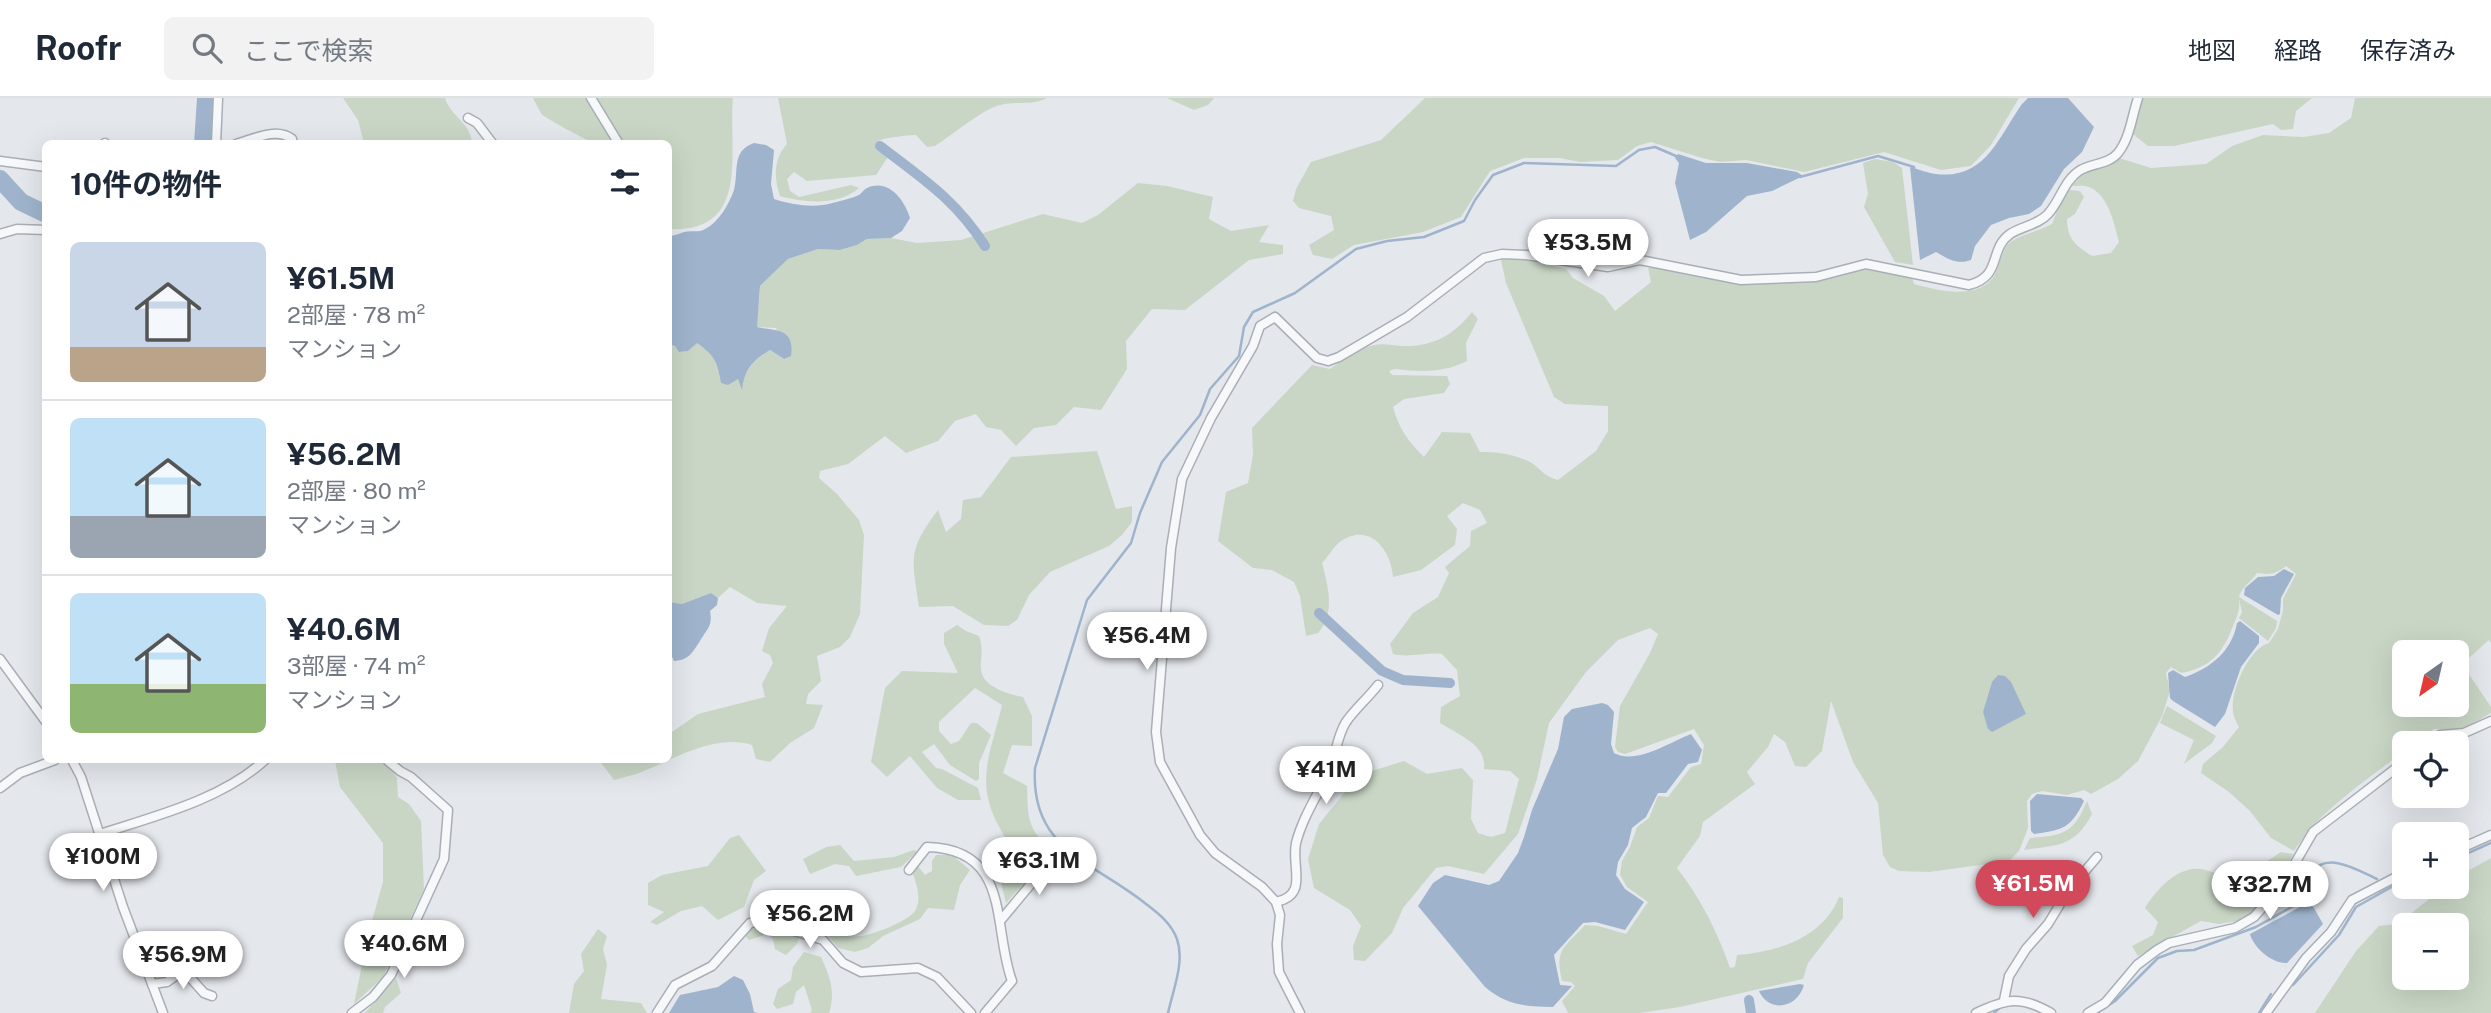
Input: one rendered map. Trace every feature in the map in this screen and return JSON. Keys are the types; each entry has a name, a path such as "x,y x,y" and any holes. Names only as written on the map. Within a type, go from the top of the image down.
{"street":[{"path":"216,140 218,98"},
{"path":"591,98 617,140"},
{"path":"1300,1013 1279,972 1277,944 1280,915 1276,902 1262,887 1215,853 1200,835 1160,762 1156,732 1171,548 1182,479 1211,418 1253,346 1260,326 1275,317 1317,358 1328,361 1407,317 1484,258 1502,254 1608,267 1640,260 1741,280 1816,277 1866,264 1969,285 1989,276 2001,244 2010,234 2048,214 2071,178 2079,171 2117,154 2128,135 2138,98"},
{"path":"468,118 477,123 490,140"},
{"path":"251,140 276,133 285,133 292,140"},
{"path":"0,162 42,167"},
{"path":"0,234 17,229 42,230"},
{"path":"0,659 42,716"},
{"path":"1276,902 1287,900 1295,890 1296,843 1314,796 1330,768 1344,726 1378,685"},
{"path":"2468,731 2491,721"},
{"path":"0,788 20,774 48,763"},
{"path":"74,763 81,777 123,907 163,1013"},
{"path":"100,834 203,797 239,779 261,763"},
{"path":"352,1013 373,997 391,975 444,859 448,810 411,776 390,763"},
{"path":"2088,1013 2105,1003 2137,965 2169,943 2235,928 2254,917 2283,884 2313,832 2392,771"},
{"path":"2469,845 2491,835"},
{"path":"909,870 927,847 943,848 980,867 992,887 1012,981 985,1013"},
{"path":"1001,920 1055,855"},
{"path":"2004,1000 2009,976 2026,949 2048,924 2068,891 2097,858"},
{"path":"2266,1013 2306,958 2331,932 2352,900 2392,879"},
{"path":"657,1013 675,985 712,966 750,923 771,919 788,929 823,940 843,963 862,972 918,968 937,977 971,1013"},
{"path":"152,984 167,982 178,974 187,974 204,993 212,996"},
{"path":"1976,1013 2004,1000 2023,1001 2051,1013"}],"green space":[{"path":"343,98 445,98 451,110 468,130 472,140 363,140 358,120"},
{"path":"533,98 587,98 614,140 587,140 542,115"},
{"path":"595,98 733,98 732,164 730,185 724,203 713,218 695,227 672,229 672,140 622,140"},
{"path":"778,98 1047,98 1034,102 1007,103 987,110 935,146 927,147 916,135 878,141 876,149 888,157 876,175 807,181 794,172 787,179 790,191 799,197 851,185 859,188 841,198 821,201 780,196 776,169 779,156 787,144"},
{"path":"1167,98 1214,98 1208,105 1194,110"},
{"path":"1425,98 2019,98 1991,145 1971,166 1941,170 1884,152 1804,172 1746,160 1720,162 1651,142 1637,146 1618,160 1580,162 1560,158 1524,158 1490,171 1461,217 1423,232 1354,245 1332,259 1313,255 1309,245 1334,230 1331,216 1299,208 1293,201 1296,189 1311,162 1381,140"},
{"path":"2142,98 2312,98 2296,111 2293,129 2281,130 2273,124 2174,146 2148,146 2133,134"},
{"path":"2355,98 2491,98 2491,643 2489,640 2469,658 2469,640 2392,640 2392,718 2469,718 2469,674 2491,707 2491,713 2463,729 2392,731 2392,760 2331,809 2294,851 2271,838 2250,811 2229,792 2201,773 2203,764 2223,747 2239,727 2234,717 2233,703 2242,671 2255,653 2269,643 2278,629 2283,599 2296,574 2286,566 2273,573 2257,573 2239,597 2277,621 2268,641 2239,618 2242,612 2239,599 2238,613 2229,636 2214,658 2191,671 2181,673 2171,667 2166,673 2170,691 2162,716 2138,761 2118,779 2091,794 2084,790 2067,795 2042,791 2032,794 2027,801 2028,828 2019,851 2009,861 1929,872 1899,871 1890,867 1883,855 1878,803 1853,762 1831,701 1822,751 1806,767 1795,766 1785,742 1774,734 1768,747 1747,772 1755,784 1703,822 1700,836 1677,868 1708,916 1730,968 1735,967 1737,955 1783,946 1810,933 1832,911 1839,897 1843,898 1843,918 1808,963 1803,979 1680,1007 1639,1013 1568,1013 1562,1001 1575,986 1571,982 1562,981 1559,962 1563,949 1585,925 1626,934 1648,902 1627,887 1620,875 1622,861 1637,827 1649,818 1658,796 1668,797 1691,767 1701,764 1704,745 1694,729 1625,754 1618,752 1615,747 1620,706 1658,634 1650,628 1618,640 1586,672 1549,723 1537,779 1518,834 1484,874 1448,866 1436,868 1403,908 1392,933 1365,961 1354,960 1353,946 1361,926 1350,910 1314,888 1308,859 1319,824 1359,775 1404,761 1427,774 1462,768 1473,780 1471,819 1478,833 1491,837 1505,833 1519,779 1510,771 1484,769 1484,760 1476,747 1440,723 1441,707 1460,696 1457,670 1442,654 1393,654 1390,644 1413,613 1438,597 1449,573 1445,567 1470,546 1471,531 1487,523 1480,510 1463,503 1447,516 1457,529 1455,545 1421,570 1393,577 1388,557 1370,537 1351,536 1341,541 1322,563 1329,599 1327,617 1318,633 1306,636 1300,596 1294,582 1272,570 1253,568 1218,541 1226,492 1248,483 1253,455 1252,428 1312,365 1330,369 1356,352 1374,345 1412,346 1432,342 1457,328 1472,312 1478,319 1466,343 1467,361 1441,370 1389,371 1392,375 1447,376 1450,384 1444,393 1404,399 1393,407 1401,428 1424,457 1442,432 1470,433 1480,452 1518,457 1558,480 1596,451 1608,431 1608,406 1565,404 1554,397 1506,283 1501,260 1522,259 1566,269 1573,278 1604,296 1615,311 1651,282 1648,268 1662,268 1743,285 1817,282 1871,268 1912,277 1914,284 1944,291 1965,291 1984,285 1992,279 2010,243 2052,224 2069,190 2080,191 2084,197 2075,214 2067,219 2073,241 2092,256 2111,253 2119,242 2106,203 2089,187 2072,186 2093,169 2119,158 2151,168 2206,164 2232,146 2263,135 2303,137 2329,133 2351,118"},
{"path":"1875,159 1893,162 1902,168 1913,265 1895,262 1864,207 1868,194 1863,163"},
{"path":"1138,183 1167,186 1213,197 1209,219 1231,231 1269,225 1259,242 1283,245 1283,254 1249,260 1185,310 1152,309 1126,341 1127,369 1101,410 1074,407 1056,425 1034,428 1016,446 1001,430 986,427 976,414 955,421 938,441 906,453 885,436 848,464 820,471 819,478 859,520 864,535 860,614 850,637 840,647 817,656 821,681 808,694 806,704 823,705 814,728 790,743 770,762 756,759 752,745 738,742 698,748 672,758 672,732 698,714 765,697 762,684 773,663 770,655 762,651 769,628 787,606 757,603 730,587 718,598 711,593 682,604 672,602 672,345 679,352 688,351 697,342 714,359 721,383 739,378 741,388 748,370 764,354 770,350 784,359 776,328 757,327 757,322 760,286 788,259 818,249 840,250 867,239 891,238 917,243 961,240 1043,214 1082,223 1098,215"},
{"path":"1097,451 1116,509 1132,506 1132,522 1122,535 1109,546 1050,572 1029,595 1017,620 1008,626 984,625 953,606 919,607 914,555 921,536 938,510 946,532 961,519 963,500 981,497 1011,457"},
{"path":"957,625 979,636 982,649 981,670 986,681 1004,692 1023,697 1032,716 1032,746 1012,745 1003,773 1027,786 1030,822 1052,852 1006,903 999,874 1007,842 990,807 986,777 1002,705 975,688 939,722 939,731 951,744 959,741 971,723 977,723 991,735 979,763 979,779 976,781 950,765 934,744 922,752 936,768 978,788 981,800 958,800 937,788 910,756 887,777 871,762 885,688 902,671 958,673 944,644 944,633"},
{"path":"2167,706 2216,736 2212,743 2184,764 2194,740 2160,723"},
{"path":"336,763 385,763 397,778 398,797 409,804 421,821 424,889 383,977 354,1004 368,935 383,882 383,843 340,787"},
{"path":"601,763 661,763 614,780"},
{"path":"2087,801 2092,814 2086,825 2072,839 2056,845 2024,850 2030,838 2066,831 2077,820"},
{"path":"739,835 766,871 754,880 744,907 718,920 702,906 681,911 657,925 650,922 664,912 648,905 648,883 662,875 708,866 730,838"},
{"path":"840,845 854,861 894,857 914,850 917,852 901,867 856,876 849,866 835,864 810,874 803,859 826,847"},
{"path":"2281,852 2293,854 2285,871 2245,920 2219,924 2201,921 2138,956 2132,946 2153,935 2158,922 2145,908 2155,894 2176,875 2192,869 2201,869 2228,877 2243,876"},
{"path":"936,855 952,855 970,870 960,885 954,910 928,908 920,919 883,936 868,948 855,952 838,948 817,922 790,912 791,908 819,912 839,935 861,936 882,930 915,911 918,897 913,874 918,866 925,875 932,871 932,861"},
{"path":"2491,858 2491,1013 2315,1013 2356,951 2379,926 2392,925 2392,990 2469,990 2469,913 2412,913 2429,899 2469,899 2469,870"},
{"path":"770,922 799,938 786,955 775,949 773,939 767,934 749,940 744,935 755,926"},
{"path":"598,929 607,936 603,949 607,965 601,999 641,1003 647,1013 569,1013 574,984 584,971 581,954"},
{"path":"804,952 821,957 824,964 832,991 829,1013 810,1013 812,1010 804,985 796,992 793,1004 777,1009 773,1004 778,989 791,980 793,967"},
{"path":"396,978 401,993 385,1007 383,1013 365,1013"}],"water":[{"path":"2028,98 2068,98 2094,127 2082,152 2064,169 2041,206 2029,214 1991,225 1975,246 1971,260 1957,262 1936,252 1920,260 1910,167 1936,174 1953,174 1967,170 1988,154"},
{"path":"754,143 774,150 771,184 774,199 798,205 823,205 859,195 867,188 882,186 900,198 910,218 902,231 891,238 867,239 840,250 818,249 788,259 760,286 757,327 783,332 790,340 791,356 784,359 770,350 764,354 747,371 742,390 738,379 728,385 721,383 714,360 697,343 688,351 679,352 672,345 672,235 703,230 715,222 734,190 737,162 747,147"},
{"path":"1678,154 1706,163 1747,163 1797,172 1803,176 1772,191 1747,196 1706,232 1690,240 1675,183 1679,163 1675,158"},
{"path":"2284,569 2294,574 2281,598 2280,614 2244,595 2245,588 2258,577 2274,576"},
{"path":"711,593 718,598 717,605 710,611 709,627 695,649 683,659 674,661 672,602 682,604"},
{"path":"2240,621 2259,636 2259,643 2241,667 2225,714 2215,727 2170,698 2168,673 2173,670 2185,677 2212,663 2225,650"},
{"path":"1998,675 2005,676 2011,682 2026,714 1992,732 1988,729 1983,712 1992,682"},
{"path":"1602,703 1614,712 1611,744 1614,753 1623,756 1642,755 1691,734 1702,750 1698,762 1688,764 1666,793 1658,793 1646,817 1632,828 1628,845 1618,862 1616,875 1625,889 1644,902 1625,930 1595,922 1583,923 1554,955 1560,985 1572,986 1553,1007 1517,1004 1501,998 1485,987 1418,906 1433,883 1445,875 1489,885 1499,881 1518,853 1532,810 1558,749 1564,717 1572,709"},
{"path":"2037,794 2081,798 2084,801 2075,817 2065,826 2034,834 2031,831 2030,801"},
{"path":"2305,900 2314,908 2323,924 2287,963 2269,958 2255,944 2250,934 2300,907"},
{"path":"734,976 743,980 754,1012 758,1013 669,1013 680,995 718,987"},
{"path":"1804,985 1800,993 1783,1005 1769,1003 1759,991"}],"waterway":[{"path":"203,140 206,98"},
{"path":"880,146 950,203 985,246"},
{"path":"1168,1013 1180,957 1174,933 1155,911 1069,851 1054,836 1043,818 1036,796 1035,768 1087,600 1131,543 1140,513 1162,462 1200,415 1210,389 1239,356 1244,327 1253,312 1295,293 1356,249 1387,241 1424,237 1464,221 1493,175 1524,163 1616,166 1639,150 1655,147 1676,156"},
{"path":"1800,177 1878,156 1914,167 1914,171"},
{"path":"0,179 21,202 42,212"},
{"path":"1319,613 1382,671 1403,680 1450,683"},
{"path":"2469,853 2491,843"},
{"path":"2097,1013 2115,1001 2158,958 2177,951 2194,950 2256,927 2297,904 2311,873 2318,866 2326,863 2343,864 2377,879"},
{"path":"2293,985 2339,935 2356,907 2392,887"},
{"path":"2259,1013 2271,994"},
{"path":"1749,1000 1751,1013"},
{"path":"1994,1013 2003,1005"}]}
